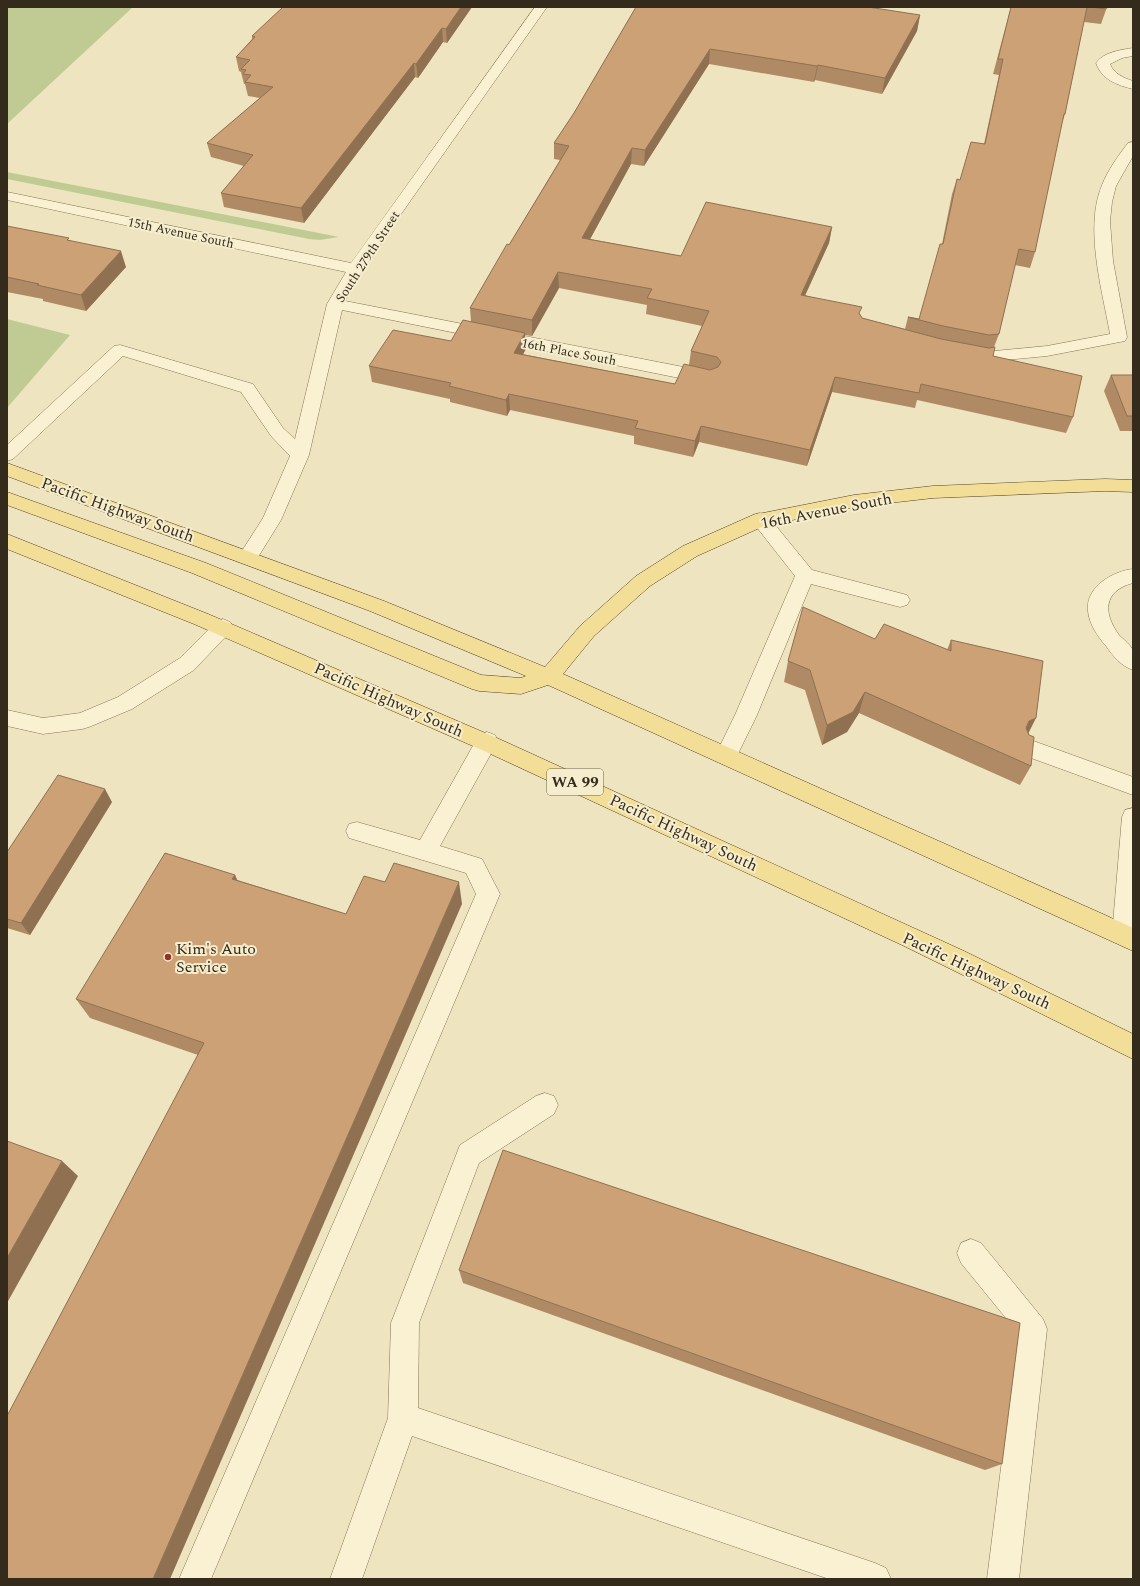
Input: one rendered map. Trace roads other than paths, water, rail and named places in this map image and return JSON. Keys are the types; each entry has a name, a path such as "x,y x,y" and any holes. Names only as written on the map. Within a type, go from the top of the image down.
{"main road":[{"name":"Pacific Highway South","path":"7,469 377,606 549,677 1128,937"},
{"name":"16th Avenue South","path":"549,677 587,631 643,581 690,551 760,520 854,501 933,492 1105,485 1133,486"},
{"path":"7,498 199,568 479,683 521,686 549,677"},
{"name":"Pacific Highway South","path":"7,541 223,628 487,741 1036,998 1133,1047"}],"street":[{"name":"South 279th Street","path":"248,557 272,520 300,455 335,304 355,269 407,194 541,7"},
{"path":"1133,52 1118,54 1103,63 1105,70 1112,76 1133,85"},
{"path":"952,351 984,357 1047,350 1118,337 1104,250 1103,213 1109,186 1133,146"},
{"name":"15th Avenue South","path":"7,196 355,269"},
{"name":"16th Place South","path":"335,304 709,378"},
{"path":"7,455 120,350 247,388 278,432 300,455"},
{"path":"760,520 806,575 900,600"},
{"path":"726,756 746,715 806,575"},
{"path":"1133,576 1128,576 1110,586 1100,597 1098,612 1108,635 1133,662"},
{"path":"7,718 43,726 82,721 125,703 187,664 223,628"},
{"path":"424,851 487,741"},
{"path":"1028,748 1133,786"},
{"path":"1128,937 1133,817"},
{"path":"195,1579 488,894 474,866 357,831"},
{"path":"346,1579 403,1418 405,1323 469,1154 545,1105"},
{"path":"971,1254 1033,1329 1003,1579"},
{"path":"403,1418 875,1579"}],"place":[{"name":"Kim's Auto Service","path":"168,957"}]}
